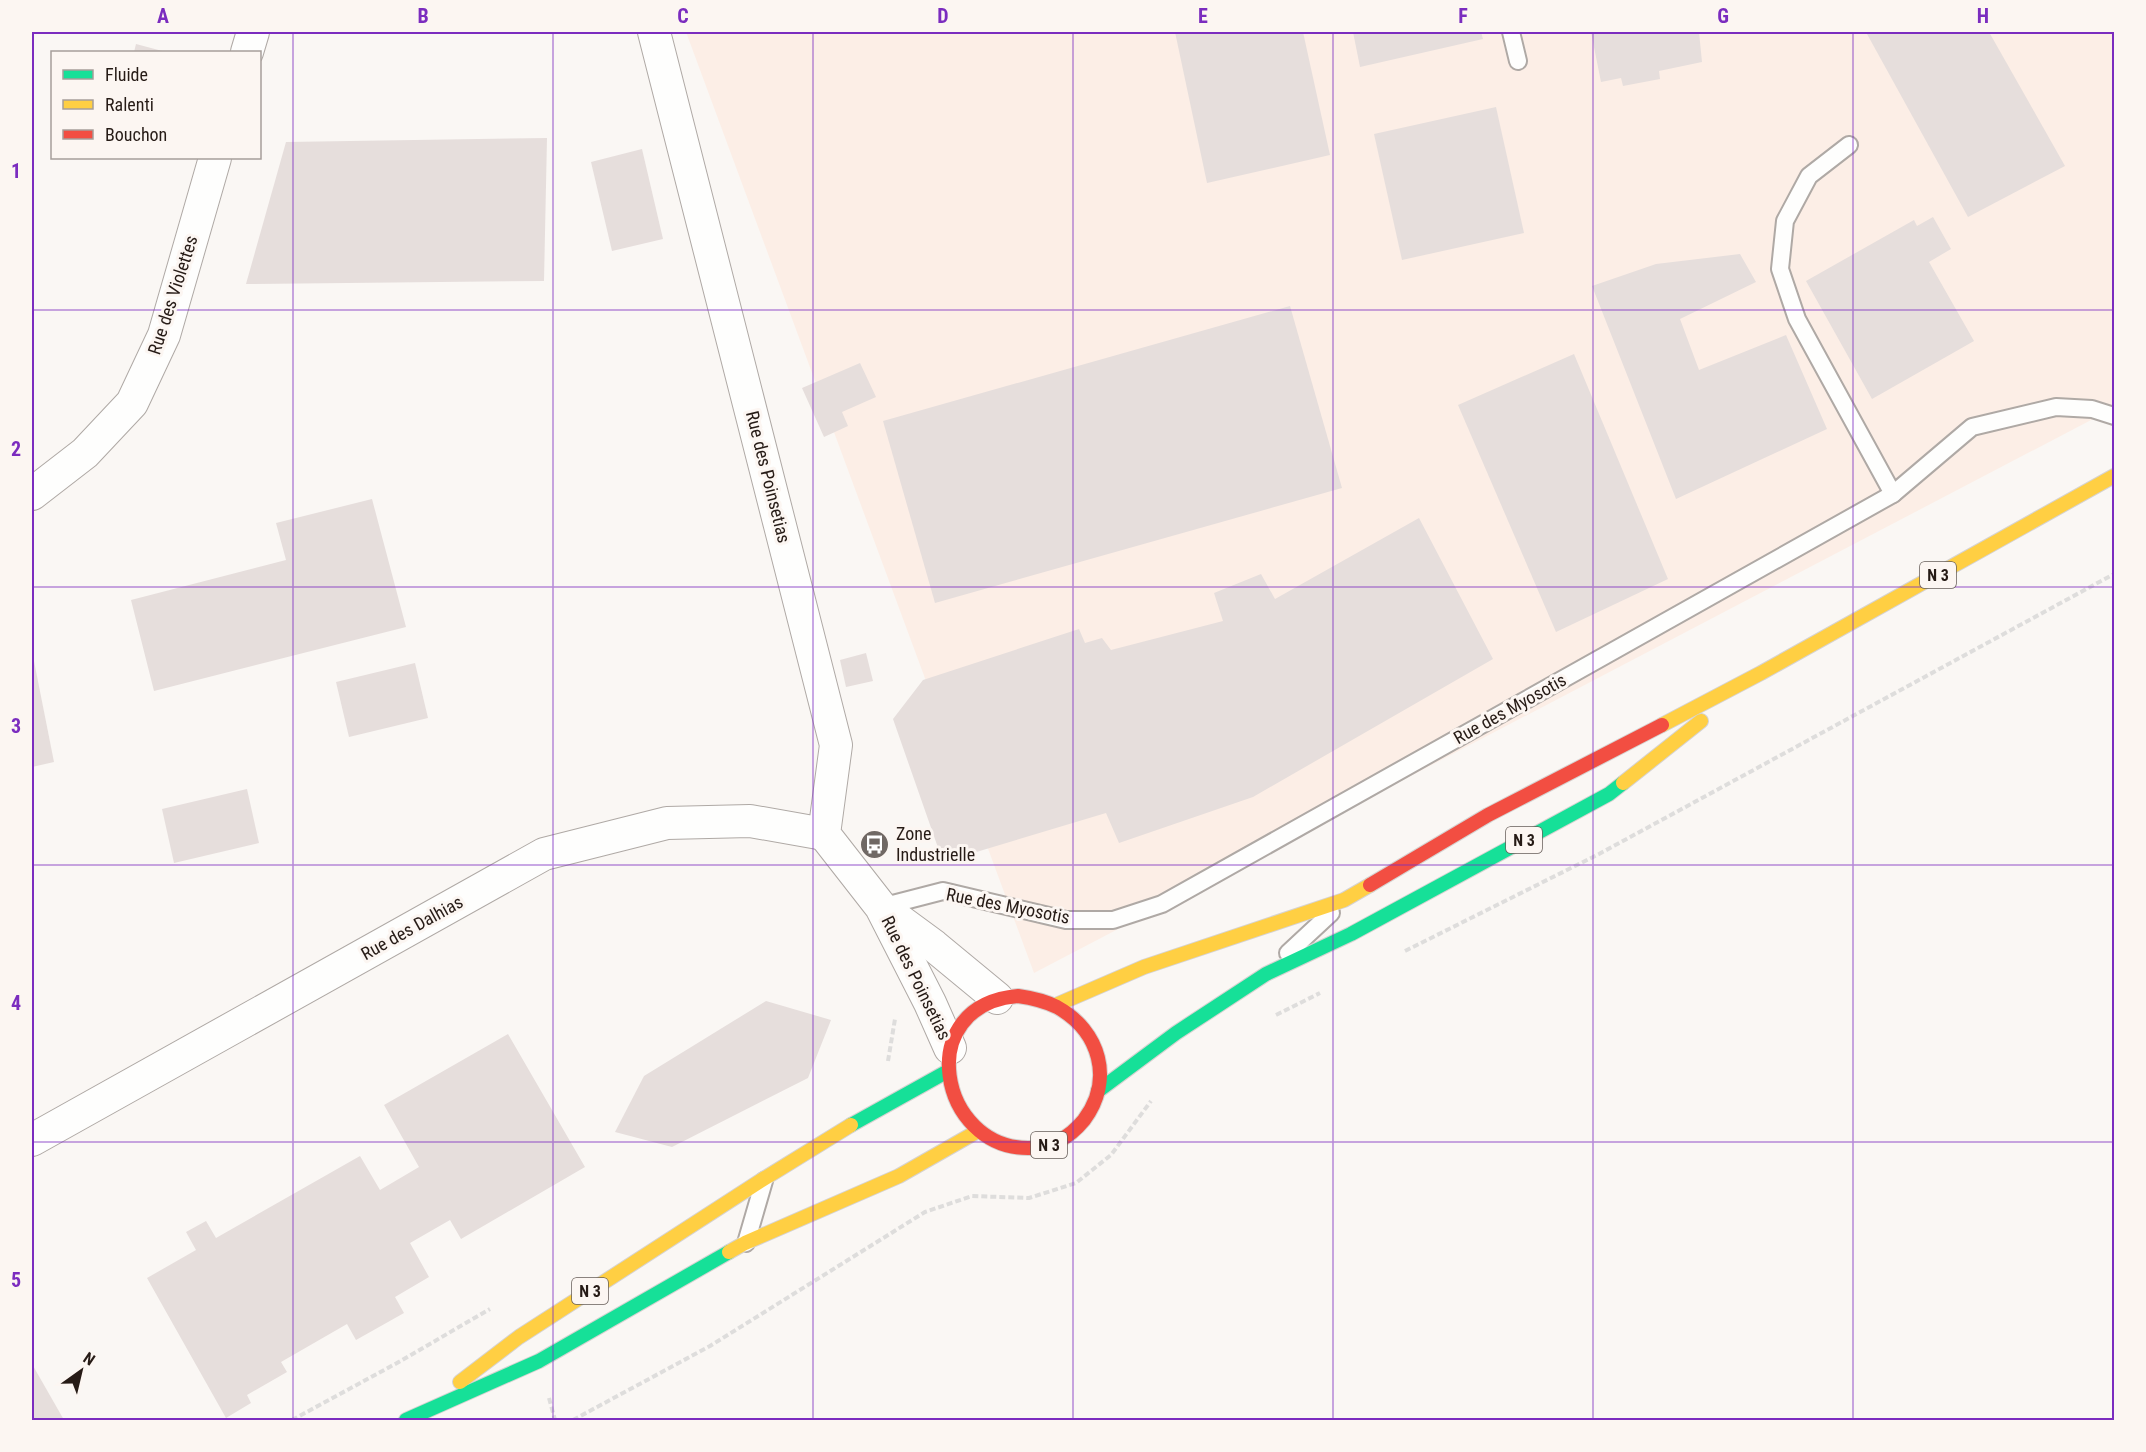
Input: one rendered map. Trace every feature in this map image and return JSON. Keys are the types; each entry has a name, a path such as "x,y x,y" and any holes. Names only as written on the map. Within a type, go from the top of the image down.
{"main road":[{"name":"N 3","path":"1056,1005 1144,967 1344,900 1488,816 1761,673 2115,477"},
{"name":"N 3","path":"1098,1091 1176,1033 1266,974 1351,934 1609,794 1761,673"},
{"name":"N 3","path":"1018,996 1036,998 1056,1005 1074,1016 1088,1032 1097,1051 1101,1071 1098,1091 1089,1114 1072,1133 1049,1145 1024,1149 999,1144 978,1131 956,1103 949,1060 959,1028 974,1010 998,998 1018,996"},
{"name":"N 3","path":"420,1413 519,1337 765,1178 865,1117 949,1060"},
{"name":"N 3","path":"406,1420 539,1361 746,1243 899,1176 978,1131"}],"street":[{"path":"247,51 254,32"},
{"name":"Rue des Poinsetias","path":"654,32 836,745 824,834 881,907 925,994 949,1060"},
{"name":"Rue des Violettes","path":"32,494 85,453 132,403 164,335 215,159"},
{"name":"Rue des Dalhias","path":"32,1140 544,854 667,824 750,820 824,834"},
{"name":"Rue des Poinsetias","path":"881,907 998,998"}],"lane":[{"path":"1511,32 1518,61"},
{"path":"1850,145 1809,176 1785,221 1780,269 1797,319 1893,494"},
{"name":"Rue des Myosotis","path":"881,907 943,891 1066,920 1113,920 1162,904 1893,494 1972,427 2056,407 2092,410 2115,416"},
{"name":"N 3","path":"1266,974 1344,900"},
{"path":"746,1243 765,1178"}],"path":[{"path":"1396,955 1599,854 2115,574"},
{"path":"1268,1019 1322,993"},
{"path":"882,1069 889,1060 895,1018 894,1009"},
{"path":"573,1420 710,1346 925,1212 972,1196 1029,1198 1076,1183 1111,1155 1152,1100"},
{"path":"292,1420 450,1331"}],"shaded area":[{"path":"686,32 2114,32 2114,408 1034,973"}],"building":[{"path":"1175,32 1303,32 1330,155 1207,183"},
{"path":"1353,32 1481,32 1483,39 1360,67"},
{"path":"1591,32 1699,32 1702,62 1659,71 1660,79 1623,86 1621,78 1601,82"},
{"path":"1871,32 1989,32 2065,166 1968,217 1867,34"},
{"path":"136,44 162,51 134,51"},
{"path":"1496,107 1524,233 1402,260 1374,134"},
{"path":"547,138 544,281 246,284 286,142"},
{"path":"642,149 663,239 612,251 591,162"},
{"path":"1933,217 1951,249 1929,262 1974,341 1872,399 1806,281 1914,220 1917,226"},
{"path":"1740,254 1756,282 1680,319 1699,370 1786,335 1827,429 1676,499 1592,286 1656,264"},
{"path":"1290,306 1342,488 935,603 883,421"},
{"path":"1574,354 1668,579 1556,632 1458,405"},
{"path":"860,363 876,397 842,412 848,426 824,437 802,388"},
{"path":"372,499 406,627 154,691 131,600 286,560 276,523"},
{"path":"1419,518 1493,659 1253,797 1119,843 1106,813 943,862 893,719 923,680 1079,629 1085,643 1102,638 1111,650 1223,621 1214,593 1261,574 1275,599"},
{"path":"866,653 873,681 846,687 840,660"},
{"path":"32,657 54,762 32,767"},
{"path":"415,663 428,718 349,737 336,682"},
{"path":"247,789 259,843 174,863 162,809"},
{"path":"766,1001 831,1020 808,1078 672,1147 615,1132 644,1076"},
{"path":"508,1034 585,1167 461,1239 450,1220 410,1243 429,1277 395,1297 404,1313 356,1340 347,1324 281,1362 287,1372 247,1395 251,1403 226,1418 147,1278 196,1250 186,1232 206,1221 216,1238 360,1156 380,1190 419,1167 384,1105"},
{"path":"32,1364 64,1420 32,1420"}],"traffic: fast":[{"path":"1098,1091 1176,1033 1266,974 1351,934 1609,794 1623,783"},
{"path":"851,1125 948,1071"},
{"path":"406,1420 539,1361 729,1252"}],"traffic: slow":[{"path":"1662,725 1761,673 2114,476"},
{"path":"1623,783 1701,721"},
{"path":"1056,1005 1144,967 1344,900 1370,885"},
{"path":"460,1382 519,1337 851,1125"},
{"path":"729,1252 899,1176 978,1131"}],"traffic: jam":[{"path":"1370,885 1488,815 1662,725"},
{"path":"1018,996 1048,1003 1072,1017 1084,1029 1098,1058 1100,1073 1098,1089 1093,1105 1084,1120 1073,1132 1045,1146 1029,1148 998,1142 974,1126 958,1103 950,1076 951,1048 962,1024 984,1005 1018,996"}],"place":[{"name":"Zone Industrielle","path":"875,844"}]}
